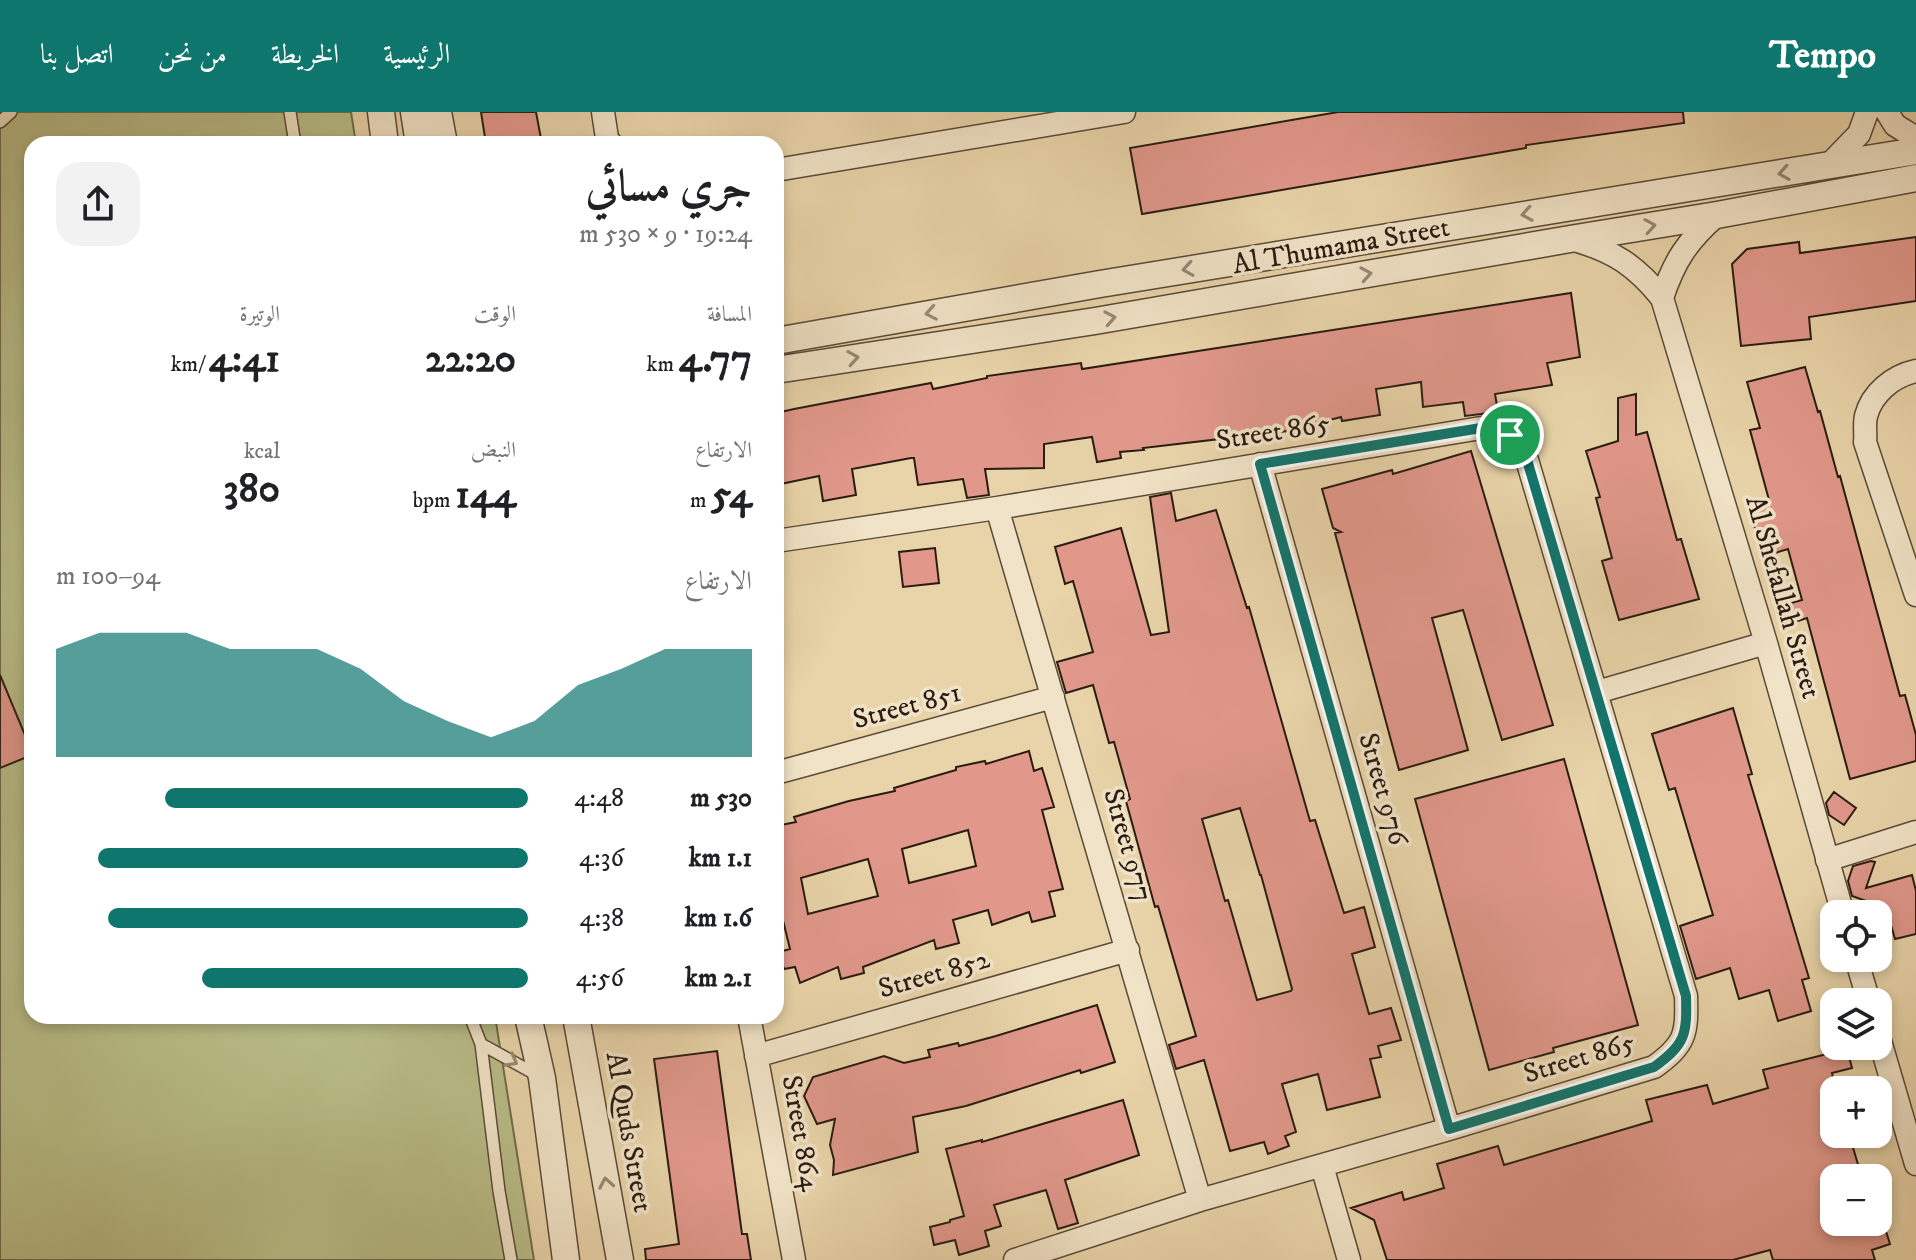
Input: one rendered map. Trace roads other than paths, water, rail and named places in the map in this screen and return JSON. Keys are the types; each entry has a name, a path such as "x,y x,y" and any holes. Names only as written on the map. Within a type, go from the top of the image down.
{"street":[{"path":"381,112 384,136"},
{"path":"414,112 418,136"},
{"path":"438,112 442,136"},
{"path":"603,112 607,136"},
{"path":"784,169 1124,112"},
{"path":"1828,166 1859,134 1867,112"},
{"path":"1887,112 1895,125 1916,138"},
{"name":"Al Thumama Street","path":"784,340 1100,284 1916,151"},
{"name":"Al Thumama Street","path":"784,369 1095,321 1916,178"},
{"path":"1662,298 1682,252 1717,215"},
{"name":"Al Shefallah Street","path":"1570,239 1597,246 1622,258 1645,276 1662,298 1766,643 1839,900"},
{"path":"1916,371 1889,382 1875,397 1866,417 1865,442 1916,595"},
{"name":"Street 865","path":"784,540 1481,428 1510,435 1527,460 1686,996 1687,1020 1683,1039 1670,1055 1654,1067 1200,1200 1015,1260"},
{"name":"Street 976","path":"1260,464 1449,1129"},
{"name":"Street 977","path":"997,508 1200,1200"},
{"path":"1597,692 1766,643"},
{"name":"Street 851","path":"784,771 1053,697"},
{"path":"1827,860 1916,832"},
{"name":"Street 852","path":"756,1056 1128,950"},
{"path":"530,1024 542,1078 566,1260"},
{"name":"Al Quds Street","path":"577,1024 620,1260"},
{"name":"Street 864","path":"750,1024 794,1260"},
{"path":"1886,1060 1916,1164"},
{"path":"1322,1166 1349,1260"}],"lane":[{"path":"0,122 11,112"},
{"path":"290,112 294,136"},
{"path":"473,1024 481,1044 511,1260"},
{"path":"481,1044 542,1078"}]}
